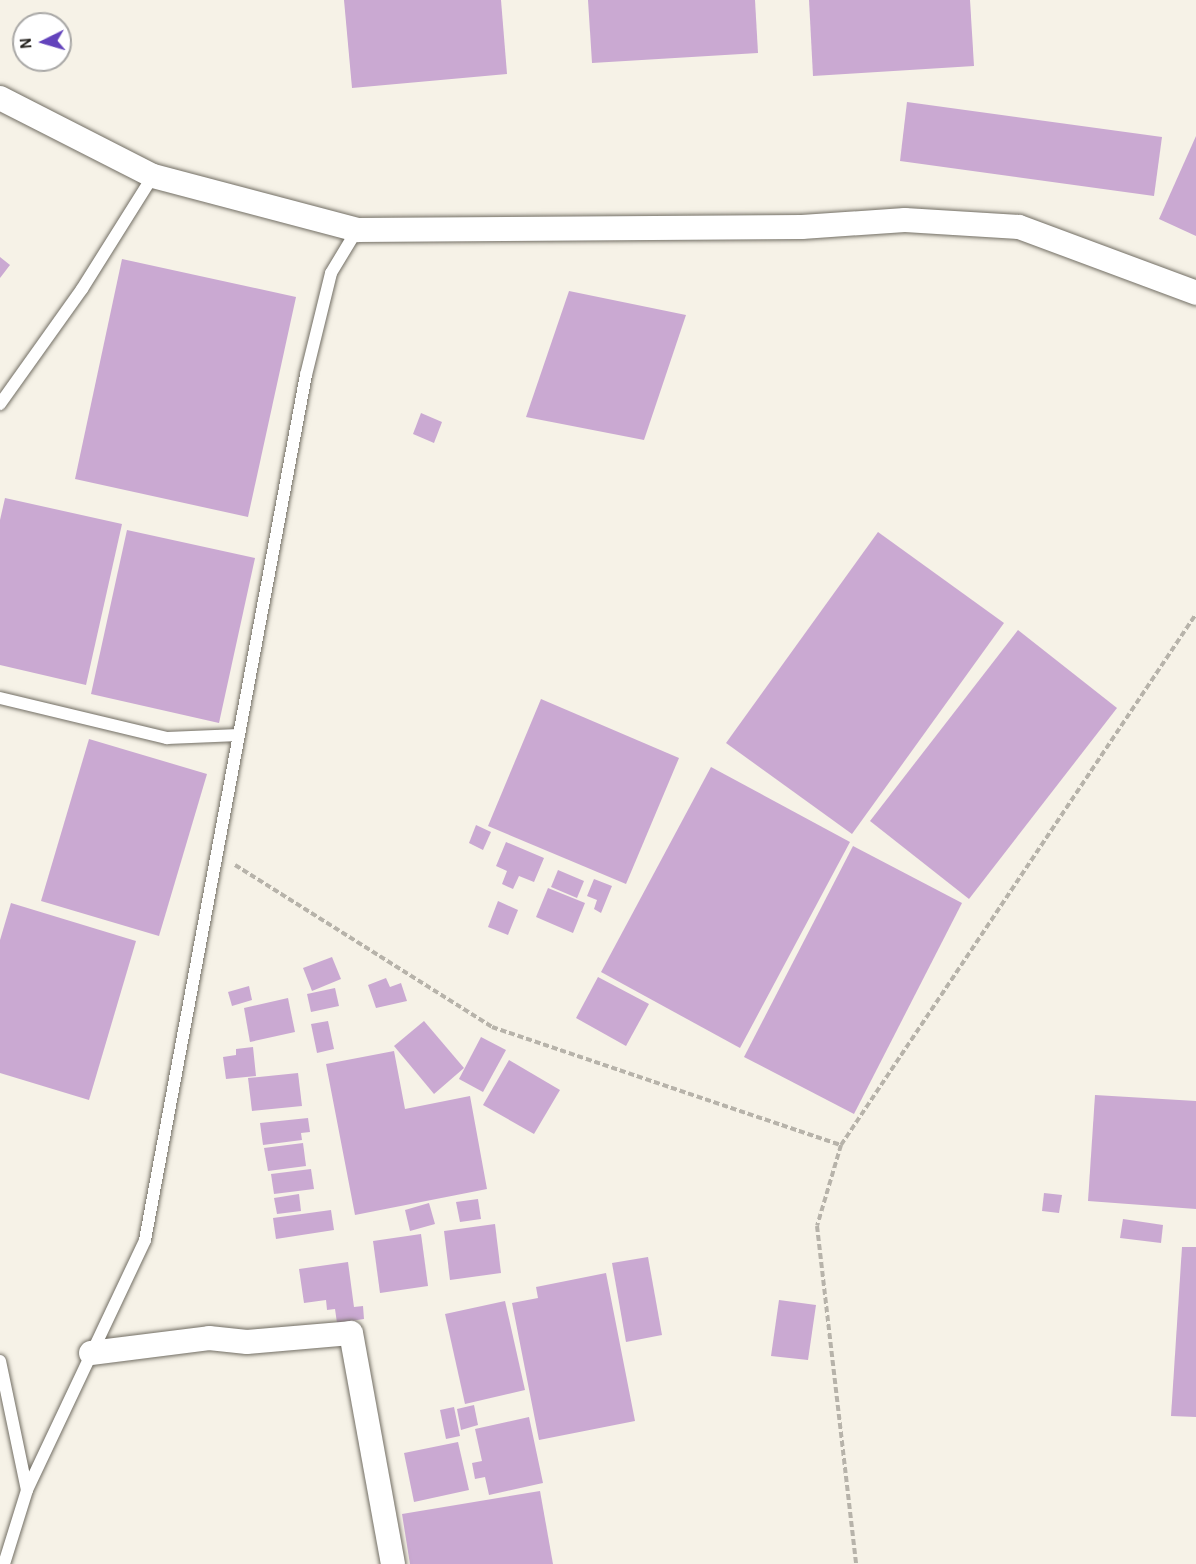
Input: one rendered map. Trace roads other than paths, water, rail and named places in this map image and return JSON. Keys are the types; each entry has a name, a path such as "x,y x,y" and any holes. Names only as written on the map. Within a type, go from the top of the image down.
{"street":[{"path":"0,99 153,176 357,230 802,227 905,220 1019,227 1196,293"},
{"path":"91,1353 209,1338 247,1342 351,1334 393,1564"}],"lane":[{"path":"0,404 82,289 153,176"},
{"path":"4,1564 27,1490 145,1240 219,855 306,375 332,273 357,230"},
{"path":"0,698 167,738 239,735"},
{"path":"0,1361 27,1490"}]}
